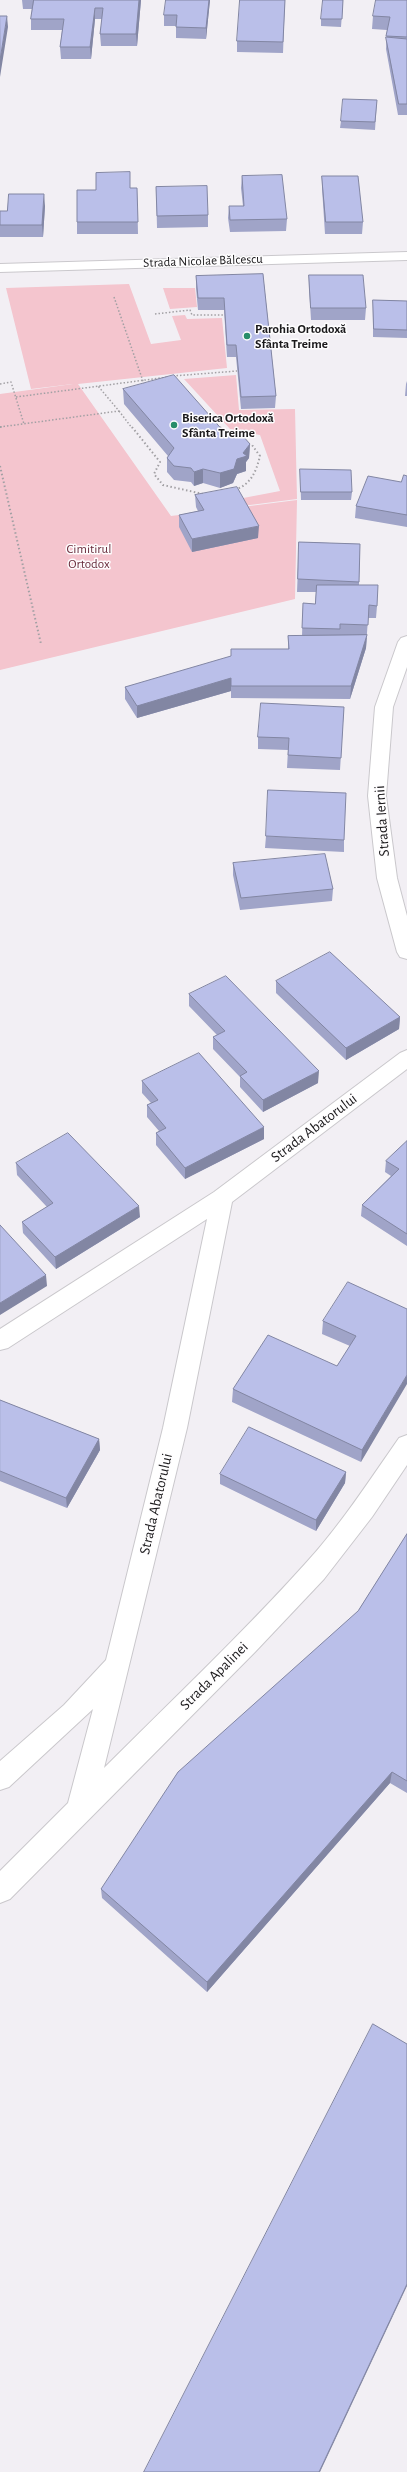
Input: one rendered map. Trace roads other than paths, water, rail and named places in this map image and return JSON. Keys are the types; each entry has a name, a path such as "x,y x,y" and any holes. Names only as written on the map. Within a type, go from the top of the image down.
{"street":[{"name":"Strada Nicolae Bălcescu","path":"0,268 407,256"},
{"name":"Strada Iernii","path":"407,642 384,708 377,796 387,878 407,952"},
{"name":"Strada Abatorului","path":"0,1341 222,1198 407,1058"},
{"name":"Strada Abatorului","path":"80,1809 118,1665 202,1306 222,1198"},
{"name":"Strada Apalinei","path":"0,1890 246,1644 315,1570 363,1510 407,1445"},
{"path":"0,1778 73,1712 118,1665"}],"place":[{"name":"Parohia Ortodoxă Sfânta Treime","path":"247,336"},
{"name":"Biserica Ortodoxă Sfânta Treime","path":"174,425"}],"park label":[{"name":"Cimitirul Ortodox","path":"89,556"}]}
